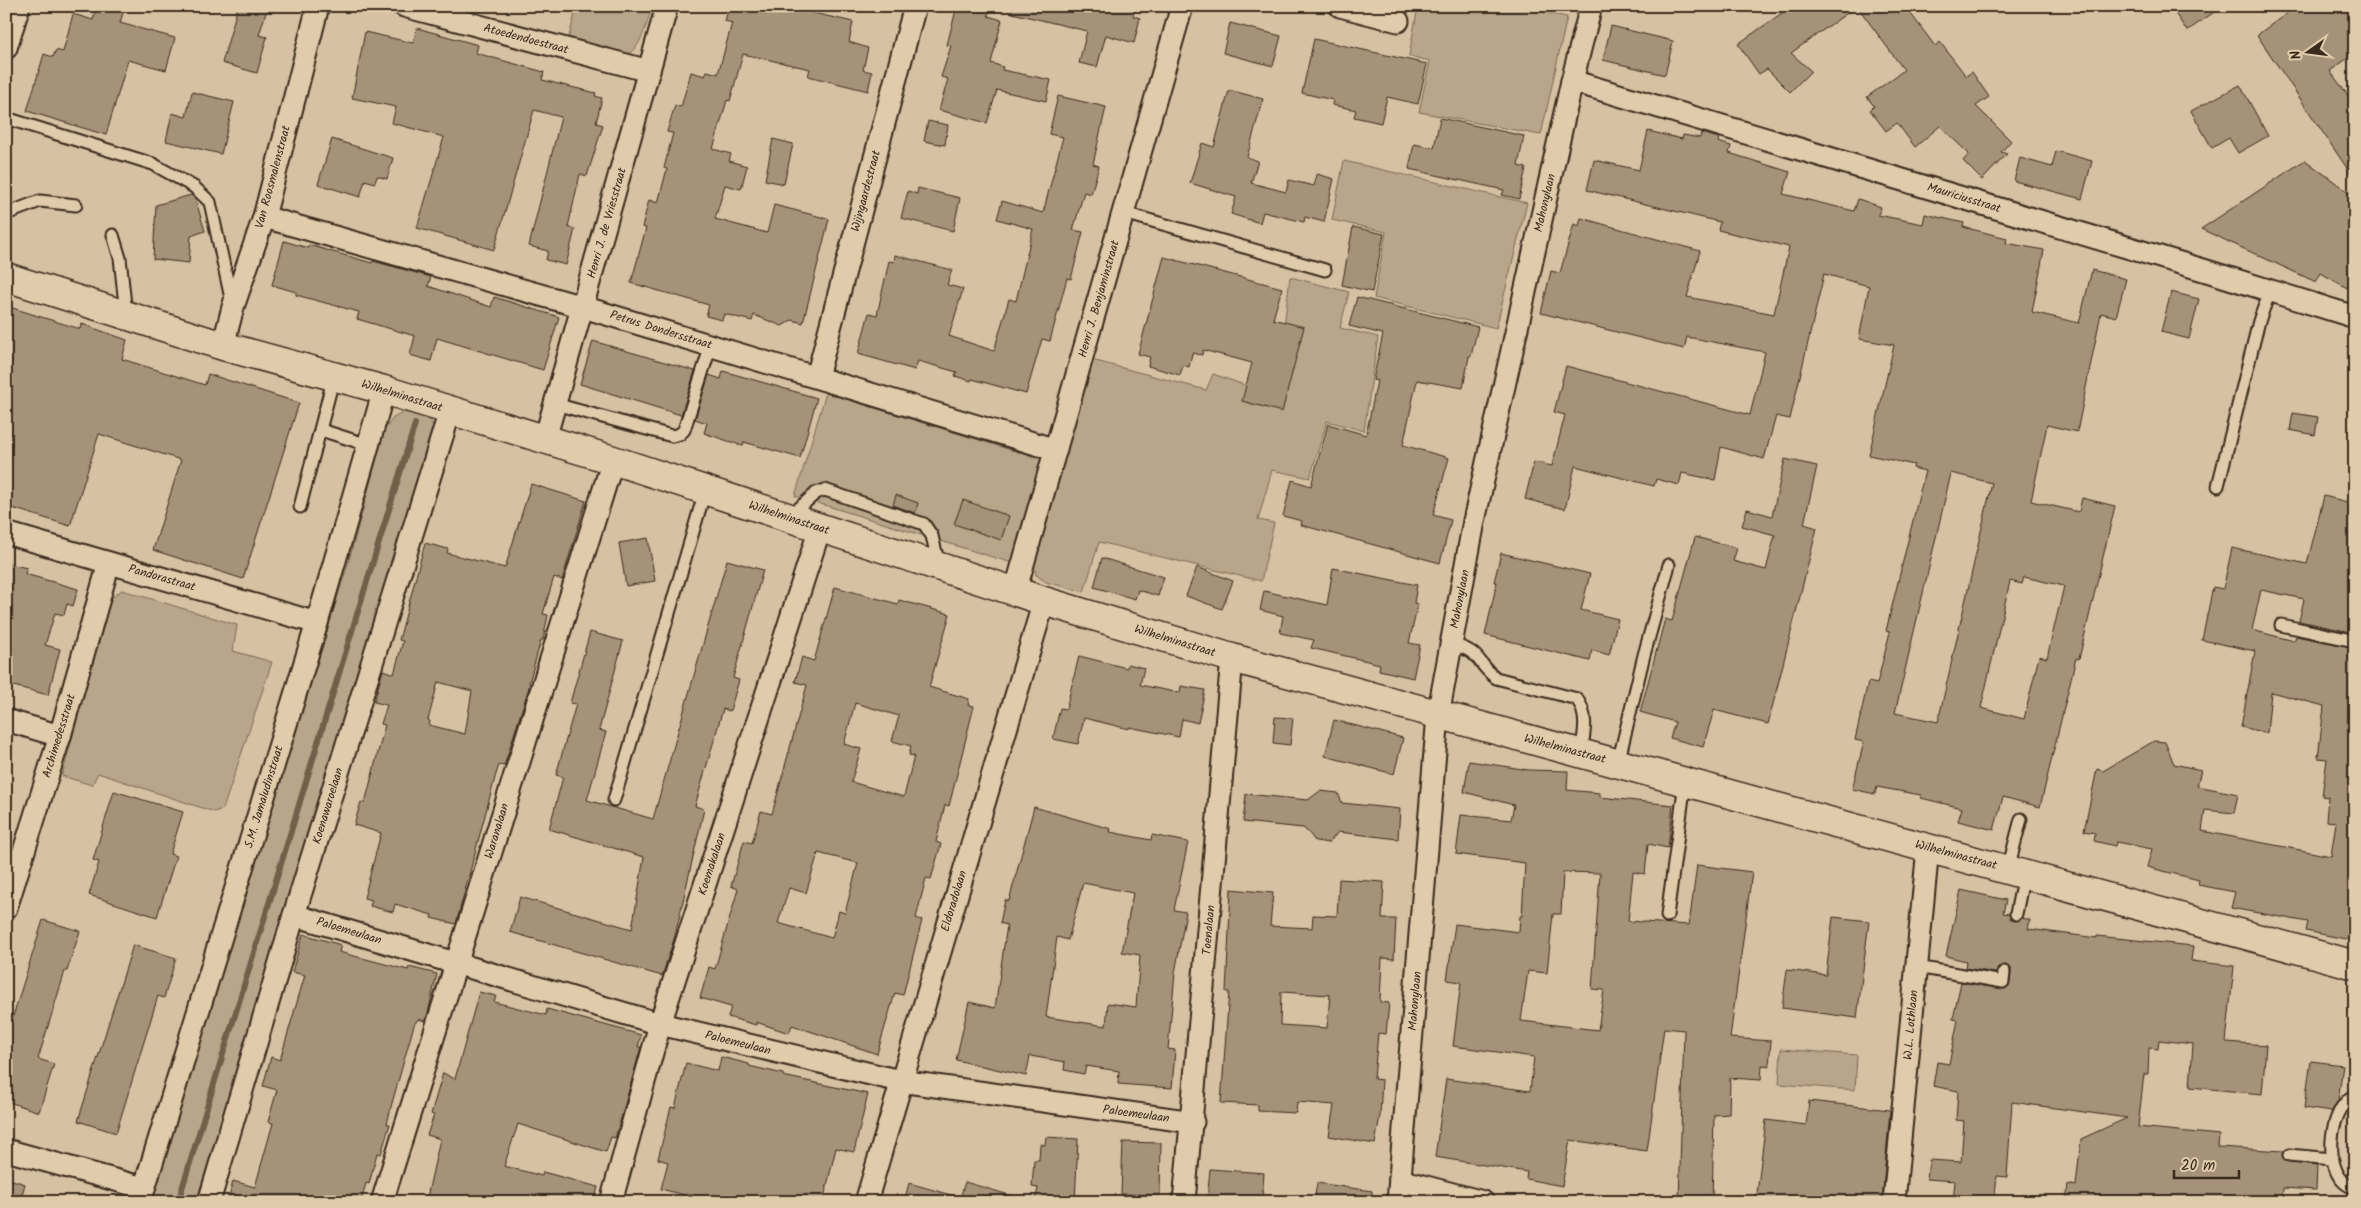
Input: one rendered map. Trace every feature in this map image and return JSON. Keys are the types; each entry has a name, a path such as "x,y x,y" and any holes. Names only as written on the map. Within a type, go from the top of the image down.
{"street":[{"path":"6,48 19,6"},
{"name":"Van Roosmalenstraat","path":"223,346 233,307 264,216 318,6"},
{"name":"Atoedendoestraat","path":"404,6 649,71"},
{"name":"Henri J. de Vriesstraat","path":"545,439 667,6"},
{"name":"Wijngaardestraat","path":"816,376 915,6"},
{"name":"Henri J. Benjaminstraat","path":"1015,592 1182,6"},
{"name":"Mahonylaan","path":"1398,1202 1438,715 1474,521 1572,81 1591,6"},
{"path":"1344,7 1398,21"},
{"name":"Mauriciusstraat","path":"1572,81 2355,317"},
{"name":"Petrus Dondersstraat","path":"264,216 583,307 1056,450"},
{"name":"Wilhelminastraat","path":"6,277 223,346 384,390 613,460 1015,592 1232,658 2355,965"},
{"name":"S.M. Jamaludinstraat","path":"142,1195 318,623 384,390"},
{"name":"Koenawaroelaan","path":"209,1202 294,915 450,411"},
{"name":"Waranalaan","path":"382,1202 613,460"},
{"name":"Koemakalaan","path":"611,1202 660,1024 820,528"},
{"name":"Pandorastraat","path":"6,533 318,623"},
{"name":"Archimedesstraat","path":"6,906 60,736 109,563"},
{"name":"Eldoradolaan","path":"866,1202 1044,601"},
{"name":"Toenalaan","path":"1184,1202 1232,658"},
{"path":"6,720 60,736"},
{"name":"W.L. Lothlaan","path":"1894,1202 1928,848"},
{"name":"Paloemeulaan","path":"294,915 660,1024 900,1082 1192,1122"},
{"path":"6,1150 142,1195"},
{"path":"1400,1180 1483,1202"}],"lane":[{"path":"6,118 153,164 202,194 210,202 233,307"},
{"path":"6,214 40,201 76,205"},
{"path":"1124,213 1325,270"},
{"path":"113,235 120,258 126,315"},
{"path":"2218,486 2259,321 2270,291"},
{"path":"555,404 672,436 680,434 684,430 711,345"},
{"path":"300,507 334,376"},
{"path":"321,430 368,445"},
{"path":"789,518 816,493 825,490 924,524 932,536 939,567"},
{"path":"614,800 705,491"},
{"path":"1618,763 1644,655 1669,565"},
{"path":"2281,625 2355,641"},
{"path":"1452,644 1474,652 1487,671 1496,678 1577,699 1584,708 1586,726 1581,753"},
{"path":"1667,916 1685,782"},
{"path":"2016,914 2016,872 2021,819"},
{"path":"1916,967 2003,982 2004,972"},
{"path":"2355,1095 2343,1105 2336,1124 2332,1159 2335,1172 2342,1182 2355,1188"},
{"path":"2289,1155 2332,1159"}],"shaded area":[{"path":"577,6 652,6 646,27 633,51 625,55 615,55 568,40"},
{"path":"1418,6 1514,6 1567,17 1541,135 1419,112 1430,61 1409,56"},
{"path":"1344,161 1527,203 1496,328 1374,298 1386,232 1332,220"},
{"path":"1290,277 1349,292 1340,328 1378,337 1364,431 1327,421 1310,478 1272,470 1258,520 1274,523 1261,581 1099,542 1084,592 1046,582 1036,575 1034,562 1092,360 1206,390 1213,374 1250,387 1280,360"},
{"path":"826,393 1044,460 1012,563 795,496"},
{"path":"405,412 428,417 434,427 427,460 196,1202 151,1202 349,560 385,429 393,418"},
{"path":"122,590 237,625 233,651 272,662 223,809 214,812 98,773 92,785 62,776 109,600"},
{"path":"1781,1049 1857,1055 1855,1090 1779,1084"}],"building":[{"path":"97,6 125,6 120,23 175,38 166,70 128,60 106,135 27,111 44,54 53,57 56,50 63,52 73,14 93,20"},
{"path":"238,6 268,6 259,35 267,37 257,73 222,63"},
{"path":"729,6 783,6 853,22 849,42 868,48 863,70 872,72 868,91 808,76 810,69 743,54 730,101 727,100 713,149 731,154 729,161 747,166 741,189 725,185 715,219 767,233 774,205 829,219 803,323 792,320 782,326 754,315 752,321 724,314 722,320 706,316 709,305 631,283 646,228 642,227 649,200 658,203 667,169 664,168 673,133 667,132 675,105 681,107 691,72 705,76 707,71 718,74 732,23 725,21"},
{"path":"957,6 990,6 988,16 1002,20 991,63 1003,67 1002,70 1051,80 1046,101 997,90 987,123 939,110 948,79 941,77 951,46 947,45"},
{"path":"1012,6 1136,6 1133,16 1140,18 1134,43 1106,35 1097,67 1079,63 1087,31 1012,13"},
{"path":"1778,6 1857,6 1791,53 1811,71 1790,92 1767,69 1759,74 1738,44 1782,13"},
{"path":"1857,6 1905,6 1935,46 1940,42 1966,76 1972,72 1989,97 1976,106 2011,141 2001,152 2007,154 1982,180 1963,161 1969,154 1940,126 1915,147 1897,123 1886,131 1870,110 1874,106 1867,97 1904,70"},
{"path":"2170,6 2223,6 2187,31"},
{"path":"2297,6 2355,6 2355,53 2330,71 2355,105 2355,180 2257,35"},
{"path":"1230,23 1281,36 1273,66 1223,53"},
{"path":"1611,26 1673,41 1665,75 1603,60"},
{"path":"417,28 478,45 476,53 544,72 542,80 596,93 595,96 602,98 596,123 603,125 587,176 580,174 568,227 575,229 566,265 546,260 548,251 529,246 561,117 534,110 494,250 417,228 444,137 392,123 396,107 352,98 365,32 413,43"},
{"path":"1314,39 1427,64 1418,104 1387,97 1381,123 1354,117 1356,110 1332,105 1333,100 1302,93"},
{"path":"2240,85 2268,136 2238,153 2229,138 2212,148 2191,111"},
{"path":"1229,90 1263,99 1247,157 1258,161 1251,183 1286,192 1289,180 1314,186 1317,174 1334,179 1324,222 1305,217 1304,222 1263,212 1260,223 1231,214 1236,197 1190,183 1202,143 1214,147"},
{"path":"192,92 234,102 221,154 166,141 172,113 186,117"},
{"path":"1058,96 1106,107 1093,164 1099,166 1091,194 1084,192 1073,230 1083,232 1071,279 1067,278 1050,341 1042,339 1026,394 972,379 971,381 955,376 957,372 918,361 915,370 858,354 869,313 877,315 889,261 894,262 895,255 952,270 947,285 963,289 949,336 994,351 1009,299 1016,301 1033,229 997,219 1002,201 1043,213 1063,137 1049,134"},
{"path":"1440,118 1524,136 1518,166 1526,168 1519,199 1502,195 1504,190 1409,169 1414,144 1434,148"},
{"path":"928,121 948,125 945,145 924,141"},
{"path":"1648,131 1682,139 1683,135 1700,138 1701,133 1719,138 1718,142 1731,146 1729,153 1790,172 1783,194 1854,211 1858,199 1881,207 1878,215 1923,224 1925,214 1964,223 1963,227 2007,238 2006,243 2044,250 2032,312 2079,323 2092,270 2126,279 2116,317 2101,313 2077,432 2047,425 2031,501 2079,512 2082,498 2115,506 2079,659 2076,658 2040,807 2003,797 1994,830 1958,821 1962,808 1921,798 1921,795 1877,787 1875,794 1852,789 1864,742 1855,740 1868,682 1877,684 1890,632 1886,631 1925,471 1913,468 1914,465 1869,455 1894,345 1859,339 1869,286 1824,274 1790,419 1776,416 1764,459 1721,447 1715,480 1682,473 1679,485 1656,479 1654,486 1575,466 1565,509 1525,499 1534,462 1552,466 1565,415 1554,412 1566,366 1750,415 1765,352 1687,337 1684,349 1541,313 1551,271 1560,273 1574,224 1579,226 1581,218 1700,251 1687,297 1774,314 1789,247 1718,230 1720,222 1587,190 1594,160 1639,170","holes":["1951,473 1992,483 1938,722 1895,713","2024,577 2064,586 2047,658 2039,656 2024,719 1981,708 2010,581 2022,584"]},
{"path":"332,139 393,158 387,179 377,176 375,183 365,180 360,197 318,184"},
{"path":"773,139 793,144 784,184 765,180"},
{"path":"2056,151 2092,161 2082,199 2014,181 2020,158 2052,167"},
{"path":"2305,160 2355,197 2355,275 2347,288 2321,273 2316,282 2201,229"},
{"path":"918,188 960,198 953,231 901,218 908,191 917,194"},
{"path":"191,195 195,198 205,231 191,236 189,263 153,259 156,205"},
{"path":"1353,227 1384,234 1372,292 1342,285"},
{"path":"284,241 308,248 309,245 431,277 428,286 491,307 494,297 559,317 543,370 437,338 431,361 410,355 415,336 357,319 359,312 296,295 296,292 272,285"},
{"path":"1164,257 1282,288 1273,319 1304,327 1282,412 1242,401 1252,363 1203,350 1202,355 1192,353 1189,367 1183,365 1180,375 1148,366 1150,357 1138,354"},
{"path":"2171,292 2199,299 2189,339 2161,332"},
{"path":"1357,297 1478,327 1471,356 1469,356 1463,388 1417,380 1403,445 1449,458 1433,515 1451,520 1440,563 1301,525 1302,521 1283,516 1292,480 1311,486 1328,424 1366,435 1377,381 1373,380 1383,334 1349,326"},
{"path":"6,306 80,329 82,324 127,340 122,359 205,385 208,374 299,403 243,579 153,550 181,460 99,434 70,526 6,506"},
{"path":"593,341 695,371 681,415 580,384"},
{"path":"723,371 817,398 800,458 744,442 743,446 704,433 707,423 695,419 709,375 721,379"},
{"path":"2293,413 2318,417 2315,435 2290,430"},
{"path":"1785,459 1817,466 1804,524 1817,528 1768,724 1714,710 1703,747 1670,738 1675,722 1640,712 1665,619 1672,621 1695,537 1737,548 1733,561 1766,570 1775,535 1742,526 1747,509 1772,516"},
{"path":"531,484 586,501 562,580 554,577 543,614 548,615 543,640 541,640 530,684 504,766 499,765 496,774 456,924 431,918 432,915 395,904 393,912 370,906 372,900 364,898 381,833 354,825 361,802 365,803 385,725 381,724 387,705 374,702 383,670 394,674 403,641 399,640 425,543 448,549 447,553 505,568","holes":["438,682 472,691 465,734 429,725 430,721 428,720"]},
{"path":"896,495 918,503 915,513 893,505"},
{"path":"2324,496 2355,504 2355,633 2299,621 2304,599 2261,590 2252,630 2294,641 2296,636 2355,648 2355,941 2306,931 2308,922 2231,908 2235,892 2198,885 2199,880 2147,867 2152,849 2116,842 2115,846 2094,841 2095,833 2084,831 2097,769 2103,771 2154,741 2165,742 2174,764 2201,770 2197,786 2238,794 2234,813 2205,810 2202,831 2331,856 2336,822 2326,821 2328,797 2322,796 2327,759 2318,758 2324,706 2271,692 2267,733 2241,727 2255,651 2202,640 2213,587 2223,589 2232,548 2307,564"},
{"path":"963,500 1009,516 1001,540 954,524"},
{"path":"648,538 655,581 626,586 619,543"},
{"path":"1501,553 1590,574 1581,610 1618,619 1609,655 1592,650 1590,661 1485,635 1497,582 1494,582"},
{"path":"1102,558 1164,577 1158,596 1138,590 1135,599 1094,587"},
{"path":"727,560 763,570 733,678 739,680 730,711 723,709 695,806 704,809 675,936 662,976 510,932 520,897 632,929 644,857 549,829 563,777 556,775 576,704 570,703 590,632 623,641 599,730 606,732 587,800 653,819"},
{"path":"6,563 27,568 25,574 78,589 73,606 67,604 64,615 55,613 45,645 60,649 48,695 6,684"},
{"path":"1197,567 1233,581 1222,609 1186,596"},
{"path":"1333,568 1417,585 1414,603 1418,604 1409,643 1420,645 1413,678 1379,670 1380,664 1311,648 1314,640 1280,633 1283,616 1260,610 1264,591 1327,605"},
{"path":"835,587 898,604 899,600 950,614 929,687 969,699 968,705 974,706 949,806 945,805 936,842 941,844 931,879 926,878 916,918 922,920 903,995 895,993 877,1054 792,1025 789,1033 756,1022 756,1025 728,1017 731,1007 700,998 709,967 715,969 738,889 731,886 744,841 752,843 761,811 772,814 807,685 795,682 802,657 814,661","holes":["855,703 899,716 892,741 911,746 909,755 914,756 904,797 851,782 861,749 844,744","818,853 858,863 845,913 839,911 832,938 778,923 789,888 806,893"]},
{"path":"1079,656 1127,668 1128,664 1144,668 1140,685 1180,693 1181,686 1205,690 1198,723 1182,719 1179,737 1129,727 1129,729 1084,718 1078,744 1053,739 1060,708 1066,709"},
{"path":"1275,717 1293,718 1290,745 1273,743"},
{"path":"1334,720 1403,738 1394,774 1325,756"},
{"path":"1469,761 1529,770 1568,771 1567,790 1600,793 1600,797 1673,805 1668,848 1648,844 1645,874 1633,872 1628,921 1689,925 1697,865 1752,872 1730,1038 1771,1041 1769,1066 1762,1065 1761,1080 1730,1078 1729,1114 1714,1115 1712,1202 1679,1202 1684,1030 1664,1028 1647,1151 1570,1140 1562,1186 1526,1179 1527,1172 1435,1157 1446,1079 1530,1091 1534,1057 1453,1046 1461,982 1447,980 1455,924 1519,932 1520,916 1522,916 1525,863 1456,854 1461,815 1511,820 1514,805 1464,792","holes":["1563,872 1600,873 1592,989 1604,990 1598,1030 1521,1021 1528,971 1547,973 1553,914 1561,914"]},
{"path":"114,791 183,812 170,854 176,856 157,917 89,895 99,862 93,860"},
{"path":"1320,791 1338,793 1342,803 1400,809 1398,839 1338,832 1329,843 1315,841 1303,828 1243,822 1246,794 1308,800"},
{"path":"1034,807 1111,829 1110,832 1151,840 1152,835 1188,842 1174,910 1186,912 1175,973 1168,1049 1175,1050 1172,1088 1118,1084 1119,1071 1086,1066 1084,1074 1064,1070 1065,1062 1030,1056 1026,1076 956,1060 969,1002 995,1008 1007,925 1000,923 1005,900 1009,901","holes":["1083,883 1133,893 1122,952 1140,955 1136,1007 1108,1003 1106,1026 1046,1017 1057,937 1068,940"]},
{"path":"1339,879 1384,882 1382,919 1396,919 1394,959 1382,958 1380,1002 1389,1003 1386,1034 1378,1033 1374,1079 1382,1080 1380,1116 1375,1144 1329,1136 1334,1105 1297,1102 1296,1113 1258,1111 1258,1105 1221,1103 1229,992 1226,992 1231,889 1273,893 1270,926 1312,928 1313,915 1337,916","holes":["1281,992 1330,995 1327,1028 1280,1025"]},
{"path":"1961,890 2006,900 2003,913 2009,914 2014,921 2022,918 2030,920 2028,929 2097,938 2097,936 2193,946 2191,961 2234,966 2226,1042 2266,1045 2262,1094 2190,1087 2193,1044 2159,1040 2158,1049 2149,1048 2148,1074 2144,1074 2138,1127 2219,1135 2218,1147 2283,1151 2284,1161 2317,1165 2316,1190 2283,1188 2282,1202 2066,1202 2068,1184 2076,1186 2081,1139 2127,1118 2012,1102 2007,1177 1997,1176 1994,1202 1953,1202 1955,1181 1927,1179 1929,1160 1961,1162 1964,1121 1956,1120 1958,1091 1933,1086 1937,1062 1949,1064 1958,1020 1953,1019 1961,982 2005,989 2010,983 2011,973 2011,968 2005,965 1998,967 1996,973 1965,968 1966,961 1946,956"},
{"path":"1833,917 1869,921 1857,1018 1782,1008 1787,970 1826,975"},
{"path":"43,920 80,931 67,971 65,971 38,1059 54,1064 39,1112 6,1101 6,1039"},
{"path":"303,934 341,945 339,952 408,970 409,967 437,974 428,1013 425,1021 418,1019 414,1025 392,1103 387,1124 390,1124 381,1154 377,1153 369,1184 366,1183 361,1202 228,1202 233,1181 255,1187 273,1123 268,1122 277,1090 263,1086 271,1057 280,1060 305,975 292,972"},
{"path":"133,945 176,958 164,998 158,996 116,1133 78,1121"},
{"path":"479,992 496,996 494,1002 546,1015 547,1009 641,1035 638,1047 641,1047 620,1122 615,1138 611,1137 606,1152 518,1124 504,1166 542,1176 543,1172 598,1187 594,1202 426,1202 440,1139 427,1135 434,1115 431,1114 443,1073 455,1079"},
{"path":"721,1057 783,1074 783,1076 868,1094 854,1152 836,1148 823,1202 686,1202 688,1196 661,1189 668,1162 658,1159 671,1107 675,1108 686,1063 718,1071"},
{"path":"2311,1061 2343,1065 2338,1101 2331,1112 2304,1108"},
{"path":"1809,1101 1890,1110 1882,1202 1756,1202 1766,1120 1806,1125"},
{"path":"1046,1137 1078,1139 1075,1202 1035,1202 1038,1188 1032,1187 1034,1160 1039,1160 1040,1144 1045,1145"},
{"path":"1123,1142 1161,1143 1160,1195 1121,1194"},
{"path":"1210,1169 1264,1173 1262,1202 1207,1200"},
{"path":"6,1178 25,1184 20,1202 6,1202"},
{"path":"965,1182 1016,1197 1015,1202 959,1202"},
{"path":"909,1183 958,1197 957,1202 904,1202"},
{"path":"1317,1183 1372,1191 1372,1202 1314,1202"}],"waterway":[{"path":"178,1202 415,424"}]}
